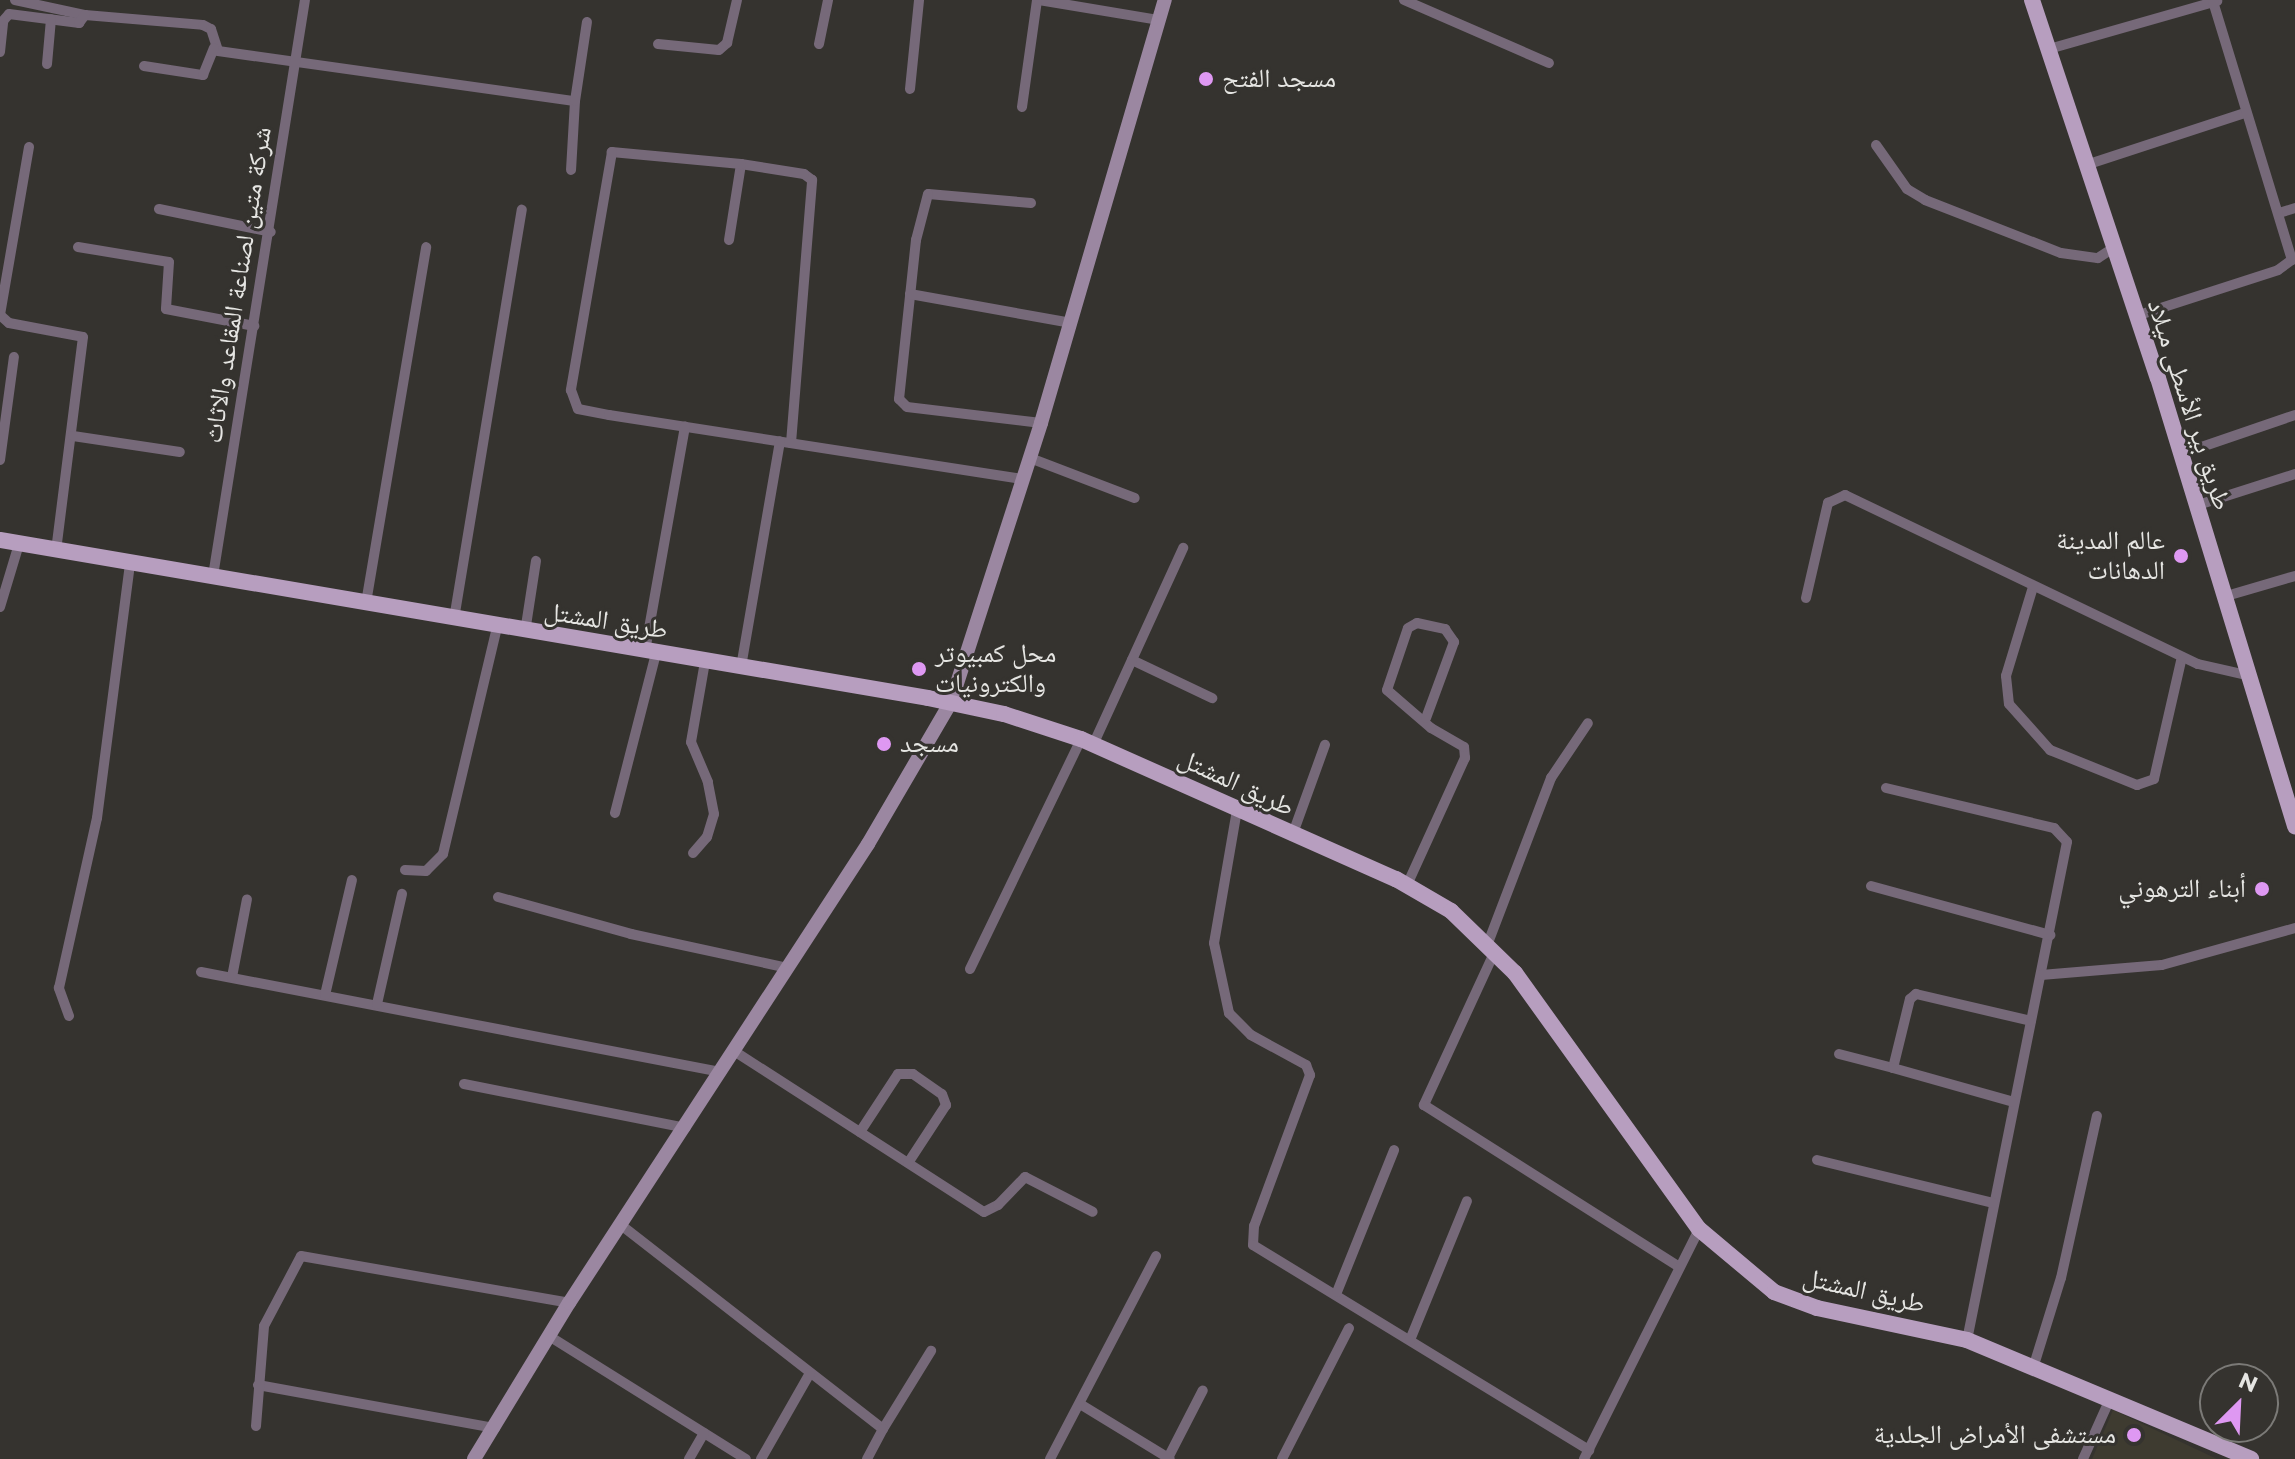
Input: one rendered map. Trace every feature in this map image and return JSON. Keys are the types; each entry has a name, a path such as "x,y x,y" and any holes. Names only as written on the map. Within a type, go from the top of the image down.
{"main road":[{"path":"474,1459 569,1303 788,968 951,702 1024,479 1165,0"},
{"name":"طريق بير الأسطى ميلاد","path":"2032,0 2198,505 2246,675 2295,827"},
{"name":"طريق المشتل","path":"0,540 497,628 951,702 1087,742 1407,885 1451,911 1492,947 1699,1229 1750,1276 1796,1302 1967,1340 2034,1365 2251,1459"}],"street":[{"path":"15,0 85,15 203,25 211,29 214,48 203,75 144,66"},
{"name":"شركة متين لصناعة المقاعد والاثاث","path":"213,576 271,232 305,0"},
{"path":"658,44 719,50 727,43 737,0"},
{"path":"819,44 828,0"},
{"path":"910,89 919,0"},
{"path":"1022,107 1038,0 1159,20"},
{"path":"1404,0 1549,63"},
{"path":"2049,49 2216,1 2245,113 2293,262 2278,270 2136,316"},
{"path":"0,52 6,16 79,23 85,15"},
{"path":"47,64 51,19"},
{"path":"571,170 575,101 587,22"},
{"path":"214,48 575,101"},
{"path":"2086,165 2245,113"},
{"path":"1876,145 1907,189 1925,200 2061,253 2098,258 2112,249"},
{"path":"29,147 0,315 9,323 83,337 73,436 56,550"},
{"path":"741,667 785,442 814,186 804,174 741,164 622,149 609,157 570,398 584,411 685,427 785,442 1024,479"},
{"path":"729,240 741,164"},
{"path":"1031,203 928,194 910,294 899,392 903,405 1041,423"},
{"path":"2279,213 2295,208"},
{"path":"159,209 271,232"},
{"path":"454,619 522,210"},
{"path":"78,247 169,262 166,309 254,326"},
{"path":"366,603 426,247"},
{"path":"910,294 1071,323"},
{"path":"0,460 14,357"},
{"path":"2181,454 2295,415"},
{"path":"615,813 650,652 685,427"},
{"path":"73,436 180,452"},
{"path":"1030,458 1135,498"},
{"path":"2198,505 2295,474"},
{"path":"1806,598 1828,503 1845,495 2182,657 2246,675"},
{"path":"0,607 19,544"},
{"path":"970,969 1132,660 1183,548"},
{"path":"525,632 536,561"},
{"path":"69,1016 59,988 97,818 130,564"},
{"path":"2223,597 2295,576"},
{"path":"2033,587 2006,676 2009,704 2050,750 2137,785 2154,779 2182,657"},
{"path":"1407,885 1465,758 1464,747 1431,728 1426,718 1387,690 1408,628 1417,623 1445,629 1454,642 1426,718"},
{"path":"405,870 426,871 443,854 497,628"},
{"path":"1132,660 1212,698"},
{"path":"693,853 707,837 714,814 708,782 691,742 705,662"},
{"path":"1588,723 1551,778 1492,947 1424,1105 1679,1267"},
{"path":"1292,836 1325,745"},
{"path":"1886,788 2054,828 2067,842 1967,1340"},
{"path":"1237,810 1214,943 1229,1013 1251,1035 1306,1065 1310,1075 1251,1238 1259,1249 1337,1292 1586,1454 1699,1229"},
{"path":"325,995 352,880"},
{"path":"1871,886 2050,935"},
{"path":"377,1004 402,894"},
{"path":"498,897 631,934 788,968"},
{"path":"232,977 247,899"},
{"path":"2041,975 2162,965 2295,928"},
{"path":"201,972 721,1072"},
{"path":"1893,1068 1910,999 1916,994 2031,1021"},
{"path":"734,1051 984,1212 998,1205 1025,1177 1093,1212"},
{"path":"1839,1054 2014,1102"},
{"path":"860,1132 898,1074 913,1074 942,1094 946,1105 908,1163"},
{"path":"464,1084 686,1128"},
{"path":"2034,1365 2061,1278 2097,1116"},
{"path":"1337,1292 1394,1150"},
{"path":"1817,1160 1994,1203"},
{"path":"1410,1340 1467,1201"},
{"path":"621,1225 883,1429"},
{"path":"256,1426 264,1326 301,1256 569,1303"},
{"path":"1050,1459 1156,1256"},
{"path":"1282,1459 1349,1328"},
{"path":"549,1336 746,1459"},
{"path":"867,1459 931,1351"},
{"path":"761,1459 810,1373"},
{"path":"258,1385 495,1428"},
{"path":"1080,1404 1169,1458 1203,1390"},
{"path":"2083,1459 2110,1399"},
{"path":"689,1459 704,1433"}],"shaded area":[{"name":"مستشفى الأمراض الجلدية","path":"2113,1410 2217,1459 2092,1459"}],"place":[{"name":"مسجد الفتح","path":"1206,79"},
{"name":"عالم المدينة الدهانات","path":"2181,556"},
{"name":"محل كمبيوتر والكترونيات","path":"919,669"},
{"name":"مسجد","path":"884,744"},
{"name":"أبناء الترهوني","path":"2262,889"},
{"name":"مستشفى الأمراض الجلدية","path":"2134,1435"}]}
